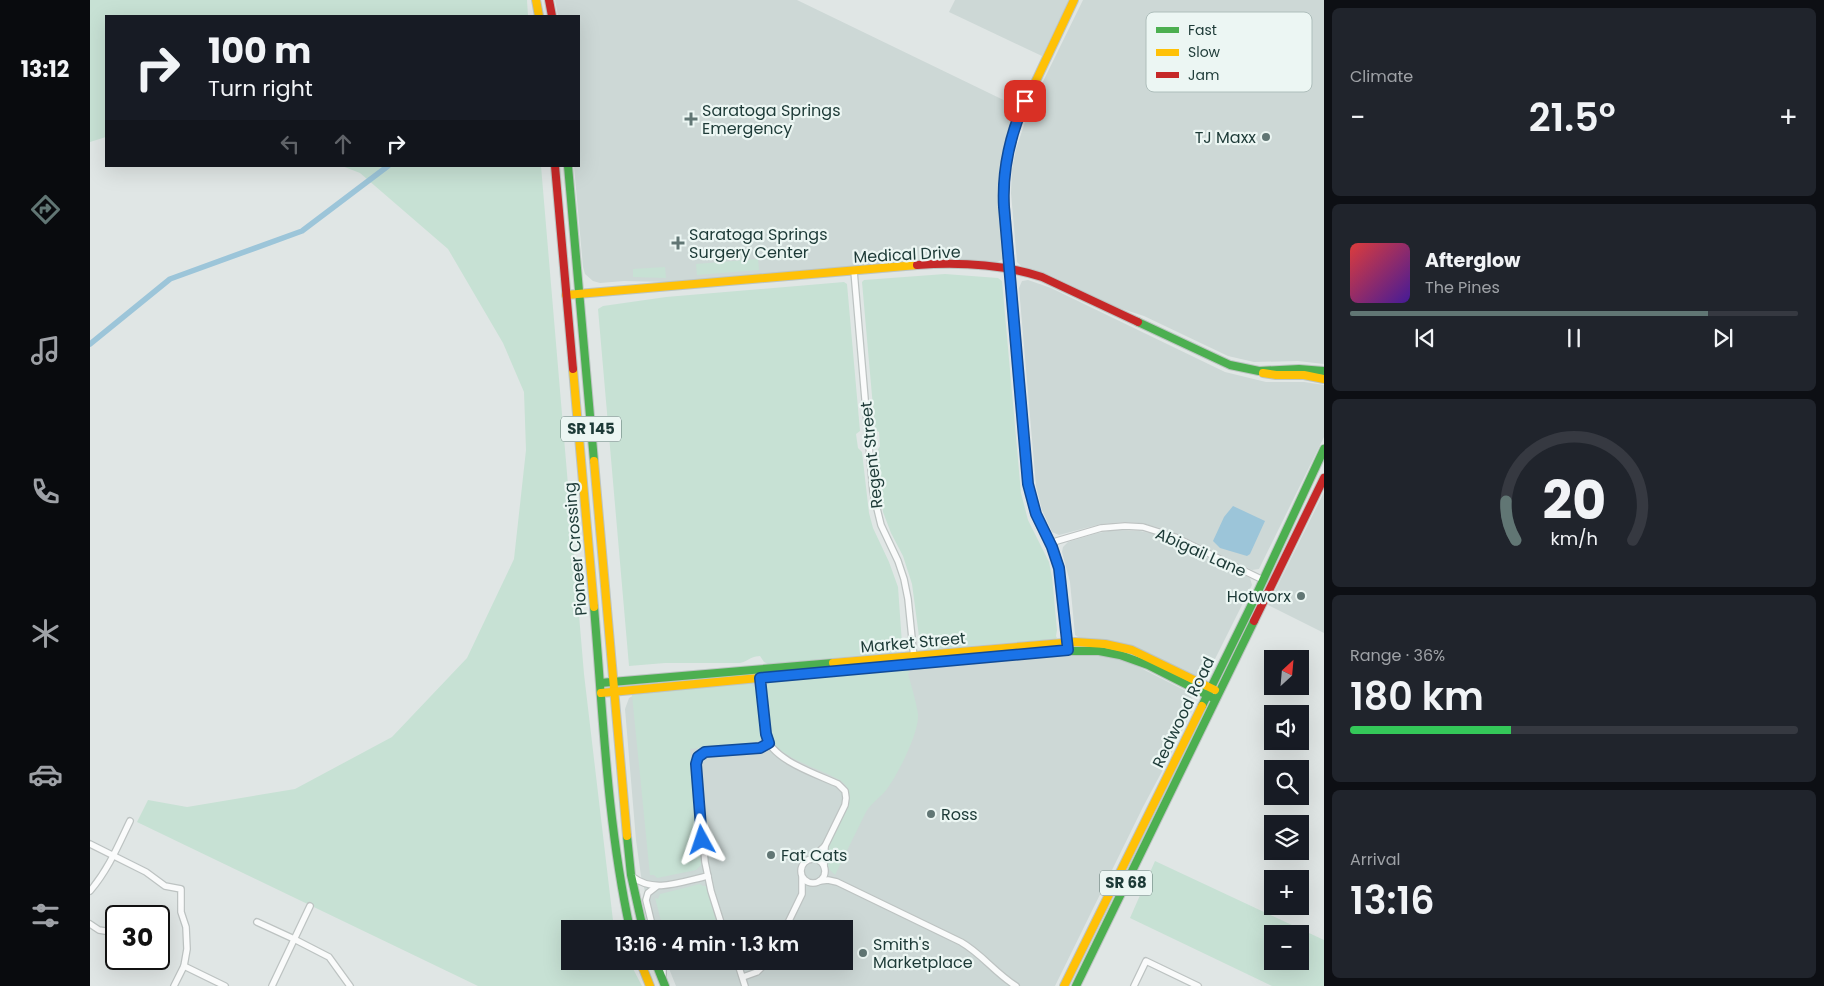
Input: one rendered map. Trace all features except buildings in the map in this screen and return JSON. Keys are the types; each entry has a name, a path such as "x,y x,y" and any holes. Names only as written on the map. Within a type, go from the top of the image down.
{"main road":[{"path":"536,0 539,15"},
{"path":"549,0 552,15"},
{"path":"1068,646 1061,575 1050,543 1036,514 1028,484 1004,195 1005,172 1010,141 1022,108 1074,0"},
{"name":"Pioneer Crossing","path":"555,167 616,855 621,891 628,920"},
{"name":"Pioneer Crossing","path":"568,167 631,875 641,920"},
{"name":"Medical Drive","path":"566,295 942,264 1010,269 1048,279 1222,362 1271,375 1295,375 1324,379"},
{"name":"Medical Drive","path":"1259,371 1300,368 1324,372"},
{"name":"Redwood Road","path":"1064,986 1263,580 1324,449"},
{"name":"Redwood Road","path":"1076,986 1324,478"},
{"name":"Market Street","path":"601,693 760,678 914,660 1105,644 1132,650 1217,696"},
{"name":"Market Street","path":"600,683 758,669 914,660"},
{"path":"644,970 650,986"},
{"path":"659,970 665,986"}],"street":[{"name":"Regent Street","path":"854,271 873,492 880,525 898,561 904,579 908,599 914,660"},
{"name":"Abigail Lane","path":"1050,543 1101,528 1118,526 1143,527 1175,537 1263,580"},
{"path":"758,669 766,734 769,743 782,757 838,784 845,791 845,805 825,846 801,866 800,872 803,887 801,897"},
{"path":"721,920 708,876 702,840 697,759 705,752 760,748 769,743"},
{"path":"90,891 101,878 114,856 130,821"},
{"path":"90,844 146,872 165,886 181,889 181,912 186,927 187,948 184,966 174,986"},
{"path":"790,920 801,897 824,876 825,846"},
{"path":"811,859 819,860 831,879 968,946 1016,986"},
{"path":"631,875 646,884 657,886 708,876"},
{"path":"802,878 808,883 828,880 837,882"},
{"path":"650,920 646,898 657,886"},
{"path":"272,986 310,906"},
{"path":"257,922 294,938 329,957 350,986"},
{"path":"90,924 99,930 105,931"},
{"path":"1134,986 1146,961 1198,986"},
{"path":"184,966 225,986"},
{"path":"662,970 662,978"},
{"path":"740,970 745,986"},
{"path":"743,977 759,970"}],"shaded area":[{"path":"555,0 797,0 1018,107 1006,139 1000,172 1000,197 1005,255 1003,259 996,263 927,260 669,282 624,281 600,283 593,281 585,274 583,267 574,167 580,167 580,15 558,15"},
{"path":"955,0 1069,0 1042,56 949,12"},
{"path":"1083,0 1324,0 1324,364 1298,361 1254,362 1228,356 1144,316 1119,308 1050,275 1021,266 1017,262 1011,193 1012,169 1016,149 1029,110"},
{"path":"1028,280 1051,288 1225,372 1266,382 1304,382 1324,385 1324,437 1259,569 1252,570 1181,536 1141,523 1101,524 1059,535 1052,532 1042,510 1036,486 1019,288 1022,281"},
{"path":"1324,492 1324,633 1268,605"},
{"path":"1114,530 1140,531 1159,535 1250,578 1252,585 1211,667 1207,671 1200,675 1194,675 1136,648 1112,641 1081,639 1075,635 1070,582 1062,552 1063,547 1068,542"},
{"path":"1086,653 1125,660 1186,691 1192,698 1194,706 1055,986 676,986 670,970 853,970 853,920 653,920 641,876 636,840 625,709 629,698 634,695 686,687"}],"green space":[{"path":"90,0 527,0 528,15 105,15 105,137 90,142"},
{"path":"345,167 541,167 584,674 613,920 561,920 561,970 634,970 642,986 478,986 137,822 148,800 187,807 295,789 392,737 467,658 514,559 526,450 524,392 503,343 448,249 360,173"},
{"path":"758,259 759,270 697,275 696,264"},
{"path":"665,267 666,278 633,277 633,269"},
{"path":"945,274 998,278 1002,281 1021,493 1028,520 1049,562 1057,630 1057,638 1055,639 924,650 920,644 912,584 903,556 883,512 877,451 880,446 879,432 875,430 862,282 864,280"},
{"path":"844,282 847,284 860,431 856,434 858,448 862,452 869,513 873,528 898,587 902,644 899,652 768,664 760,656 740,663 665,663 629,666 598,309 603,306 666,297"},
{"path":"904,668 910,672 908,674 918,715 915,732 897,774 887,789 866,812 835,875 828,868 827,857 833,836 848,806 848,789 840,780 789,756 775,746 769,736 767,686 770,680"},
{"path":"750,682 755,688 760,716 762,736 760,740 757,742 690,749 701,865 696,870 657,878 654,875 650,875 632,695"},
{"path":"1155,861 1264,912 1264,915 1271,915 1292,925 1264,925 1264,970 1309,970 1309,933 1324,940 1324,986 1272,986 1130,918"},
{"path":"700,884 706,886 716,920 661,920 655,898 658,899 660,894"}],"water":[{"path":"1233,506 1265,521 1250,554 1247,556 1220,548 1213,541 1224,517"}],"waterway":[{"path":"90,344 170,279 302,231 387,167"}],"traffic: fast":[{"path":"568,167 594,461"},
{"path":"1138,322 1230,365 1259,371 1299,369 1324,371"},
{"path":"1020,393 1028,484 1036,513 1052,547 1059,568 1068,650"},
{"path":"1202,706 1324,449"},
{"path":"594,607 611,809 628,920"},
{"path":"1076,986 1254,621"},
{"path":"897,665 1048,651 1099,651 1120,655 1148,665 1215,699"},
{"path":"600,683 833,663"},
{"path":"627,836 631,875 641,920"},
{"path":"659,970 665,986"}],"traffic: slow":[{"path":"536,0 539,15"},
{"path":"1020,393 1004,195 1006,160 1017,121 1074,0"},
{"path":"566,295 917,265"},
{"path":"573,369 594,607"},
{"path":"1263,373 1304,375 1324,379"},
{"path":"594,461 627,836"},
{"path":"833,663 1075,642 1105,644 1132,650 1215,690"},
{"path":"601,693 897,665"},
{"path":"1064,986 1202,706"},
{"path":"644,970 650,986"}],"traffic: jam":[{"path":"549,0 552,15"},
{"path":"555,167 573,369"},
{"path":"917,265 980,265 1012,269 1042,277 1138,322"},
{"path":"1254,621 1324,478"}],"place":[{"name":"Saratoga Springs Emergency","path":"691,119"},
{"name":"TJ Maxx","path":"1266,137"},
{"name":"Saratoga Springs Surgery Center","path":"678,243"},
{"name":"Hotworx","path":"1301,596"},
{"name":"Ross","path":"931,814"},
{"name":"Fat Cats","path":"771,855"},
{"name":"Smith's Marketplace","path":"863,953"}],"route":[{"path":"702,840 697,759 705,752 760,748 769,743 766,734 760,678 1068,650 1059,568 1055,554 1036,514 1028,484 1004,207 1004,184 1008,150 1025,101"}]}
